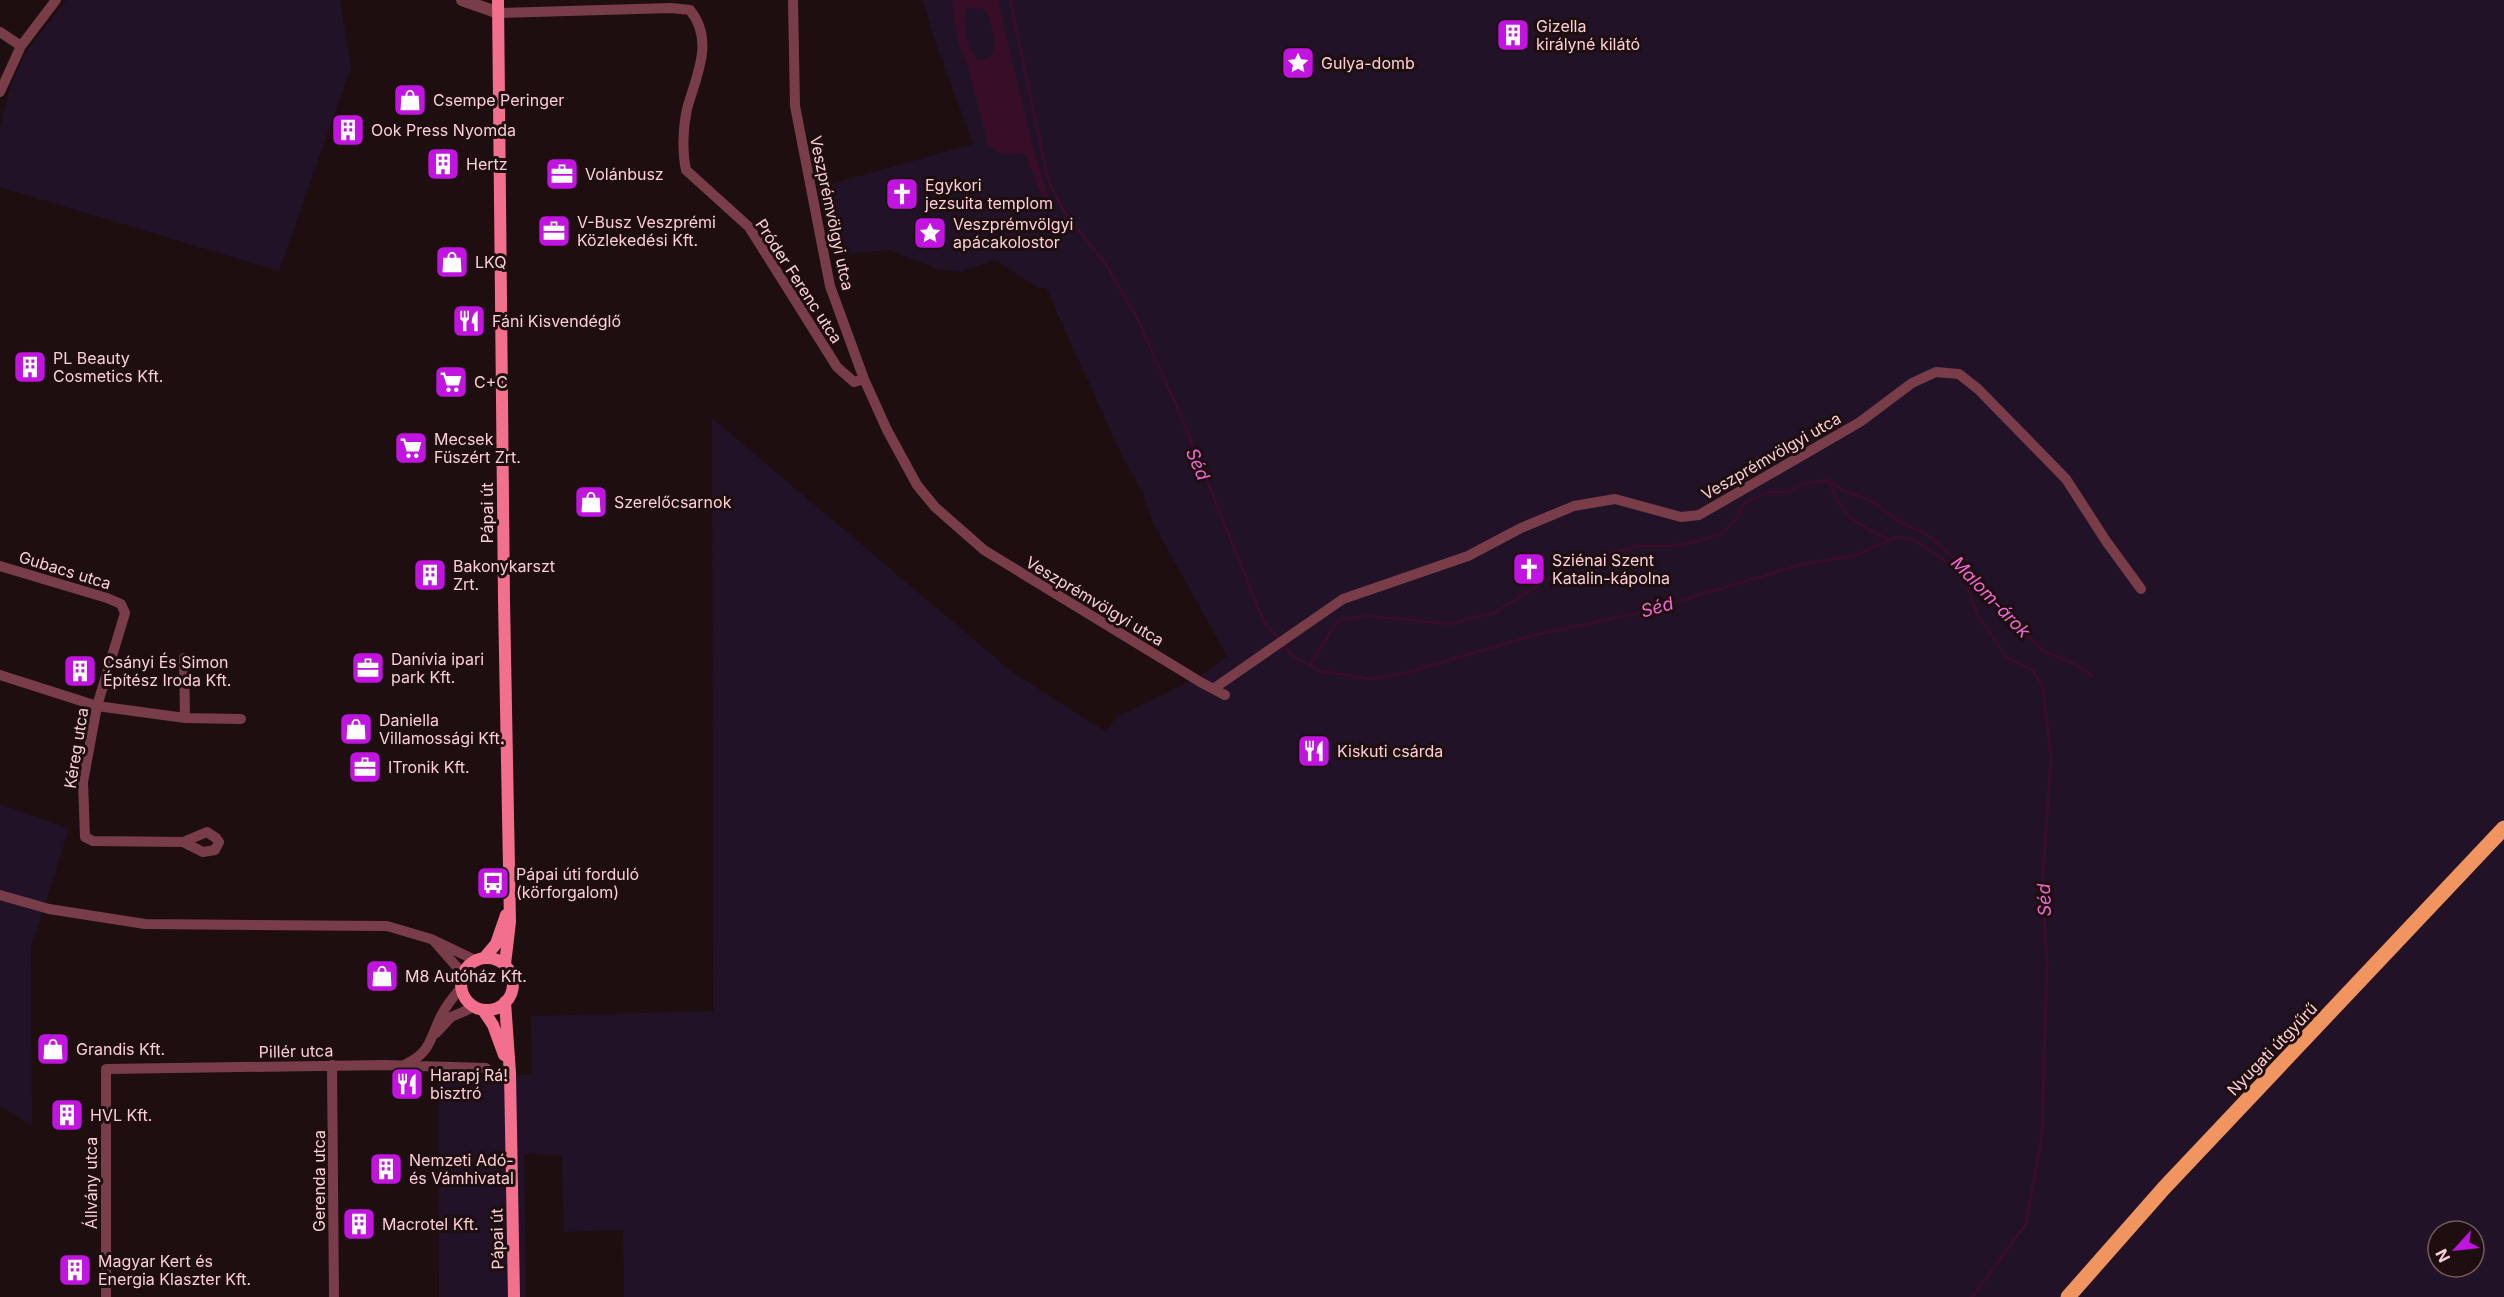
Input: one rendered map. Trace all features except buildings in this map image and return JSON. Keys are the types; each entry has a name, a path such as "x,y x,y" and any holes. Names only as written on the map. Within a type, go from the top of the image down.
{"main road":[{"name":"Pápai út","path":"498,0 510,922 505,964"},
{"name":"Nyugati útgyűrű","path":"2069,1297 2164,1188 2504,828"},
{"name":"Pápai út","path":"480,959 496,944 509,905"},
{"path":"480,959 505,964 513,981 512,991 505,1002 496,1008 479,1008 468,1001 461,988 462,974 480,959"},
{"name":"Pápai út","path":"505,1002 510,1073 514,1297"},
{"name":"Pápai út","path":"479,1008 493,1025 510,1073"}],"street":[{"path":"0,92 21,46 56,0"},
{"path":"462,0 498,13 591,5 670,4"},
{"name":"Veszprémvölgyi utca","path":"793,0 793,82 797,117 830,286 864,379 887,430 917,485 957,529 984,550 1225,695"},
{"name":"Próder Ferenc utca","path":"670,4 690,10 697,19 702,37 701,69 686,118 684,150 686,170 749,227 837,367 854,382 864,379"},
{"path":"0,32 21,46"},
{"name":"Veszprémvölgyi utca","path":"1214,689 1343,599 1468,556 1521,528 1574,506 1615,499 1681,517 1699,515 1860,422 1912,383 1936,372 1959,374 1978,389 2066,478 2106,541 2141,589"},
{"name":"Gubacs utca","path":"0,566 121,604"},
{"name":"Kéreg utca","path":"121,604 125,613 97,706 84,782 85,837 93,841 183,842"},
{"path":"184,658 185,718"},
{"path":"0,675 97,706 185,718 241,719"},
{"path":"0,895 49,909 146,924 387,926 431,939 480,959"},
{"path":"431,939 462,974"},
{"path":"434,1036 441,1016 461,988"},
{"path":"400,1066 420,1057 451,1017 479,1008"},
{"name":"Pillér utca","path":"106,1069 332,1065 486,1068"},
{"name":"Gerenda utca","path":"332,1065 334,1297"},
{"name":"Állvány utca","path":"106,1069 106,1297"}],"shaded area":[{"path":"66,0 340,0 351,67 279,271 0,187 0,125 10,88 24,54"},
{"path":"923,0 2504,0 2504,1297 624,1297 623,1230 564,1232 562,1155 524,1154 526,1297 439,1297 438,1083 532,1074 531,1016 713,1011 712,418 1012,672 1106,732 1116,717 1199,677 1227,656 1152,521 1141,489 1123,458 1046,288 1038,288 995,260 959,272 937,269 890,250 834,255 817,188 973,144 934,38"},
{"path":"952,0 998,0 1032,145 1052,206 1046,208 1025,153 1005,153 988,144 967,63 958,41","holes":["972,7 985,9 991,23 994,49 986,59 977,60 966,36 966,10"]},
{"path":"0,804 69,829 31,947 32,1126 0,1106"}],"waterway":[{"name":"Séd","path":"1010,0 1047,175 1055,194 1066,214 1107,266 1138,320 1181,416 1263,620 1293,656 1320,671 1370,679 1405,673 1535,635 1639,613 1803,564 1856,555 1897,537 1912,539 1944,560 1966,583 1977,614 2007,658 2033,671 2043,687 2051,759 2042,886 2047,961 2042,1134 2026,1224 1972,1297"},
{"name":"Malom-árok","path":"1310,665 1338,620 1368,616 1450,624 1496,612 1564,569 1600,555 1641,546 1671,546 1699,541 1722,533 1737,518 1744,503 1768,492 1788,492 1802,484 1828,480 1842,490 1872,501 1898,521 1928,535 1981,582 2007,616 2045,652 2071,662 2093,676"},
{"name":"Malom-árok","path":"1829,482 1840,504 1852,518 1890,540"}],"place":[{"name":"Gizella királyné kilátó","path":"1513,35"},
{"name":"Gulya-domb","path":"1298,63"},
{"name":"Csempe Peringer","path":"410,100"},
{"name":"Ook Press Nyomda","path":"348,130"},
{"name":"Hertz","path":"443,164"},
{"name":"Volánbusz","path":"562,174"},
{"name":"Egykori jezsuita templom","path":"902,194"},
{"name":"V-Busz Veszprémi Közlekedési Kft.","path":"554,231"},
{"name":"Veszprémvölgyi apácakolostor","path":"930,233"},
{"name":"LKQ","path":"452,262"},
{"name":"Fáni Kisvendéglő","path":"469,321"},
{"name":"PL Beauty Cosmetics Kft.","path":"30,367"},
{"name":"C+C","path":"451,382"},
{"name":"Mecsek Füszért Zrt.","path":"411,448"},
{"name":"Szerelőcsarnok","path":"591,502"},
{"name":"Sziénai Szent Katalin-kápolna","path":"1529,569"},
{"name":"Bakonykarszt Zrt.","path":"430,575"},
{"name":"Danívia ipari park Kft.","path":"368,668"},
{"name":"Csányi És Simon Építész Iroda Kft.","path":"80,671"},
{"name":"Daniella Villamossági Kft.","path":"356,729"},
{"name":"Kiskuti csárda","path":"1314,751"},
{"name":"ITronik Kft.","path":"365,767"},
{"name":"Pápai úti forduló (körforgalom)","path":"493,883"},
{"name":"M8 Autóház Kft.","path":"382,976"},
{"name":"Grandis Kft.","path":"53,1049"},
{"name":"Harapj Rá! bisztró","path":"407,1084"},
{"name":"HVL Kft.","path":"67,1115"},
{"name":"Nemzeti Adó- és Vámhivatal","path":"386,1169"},
{"name":"Macrotel Kft.","path":"359,1224"},
{"name":"Magyar Kert és Energia Klaszter Kft.","path":"75,1270"}]}
